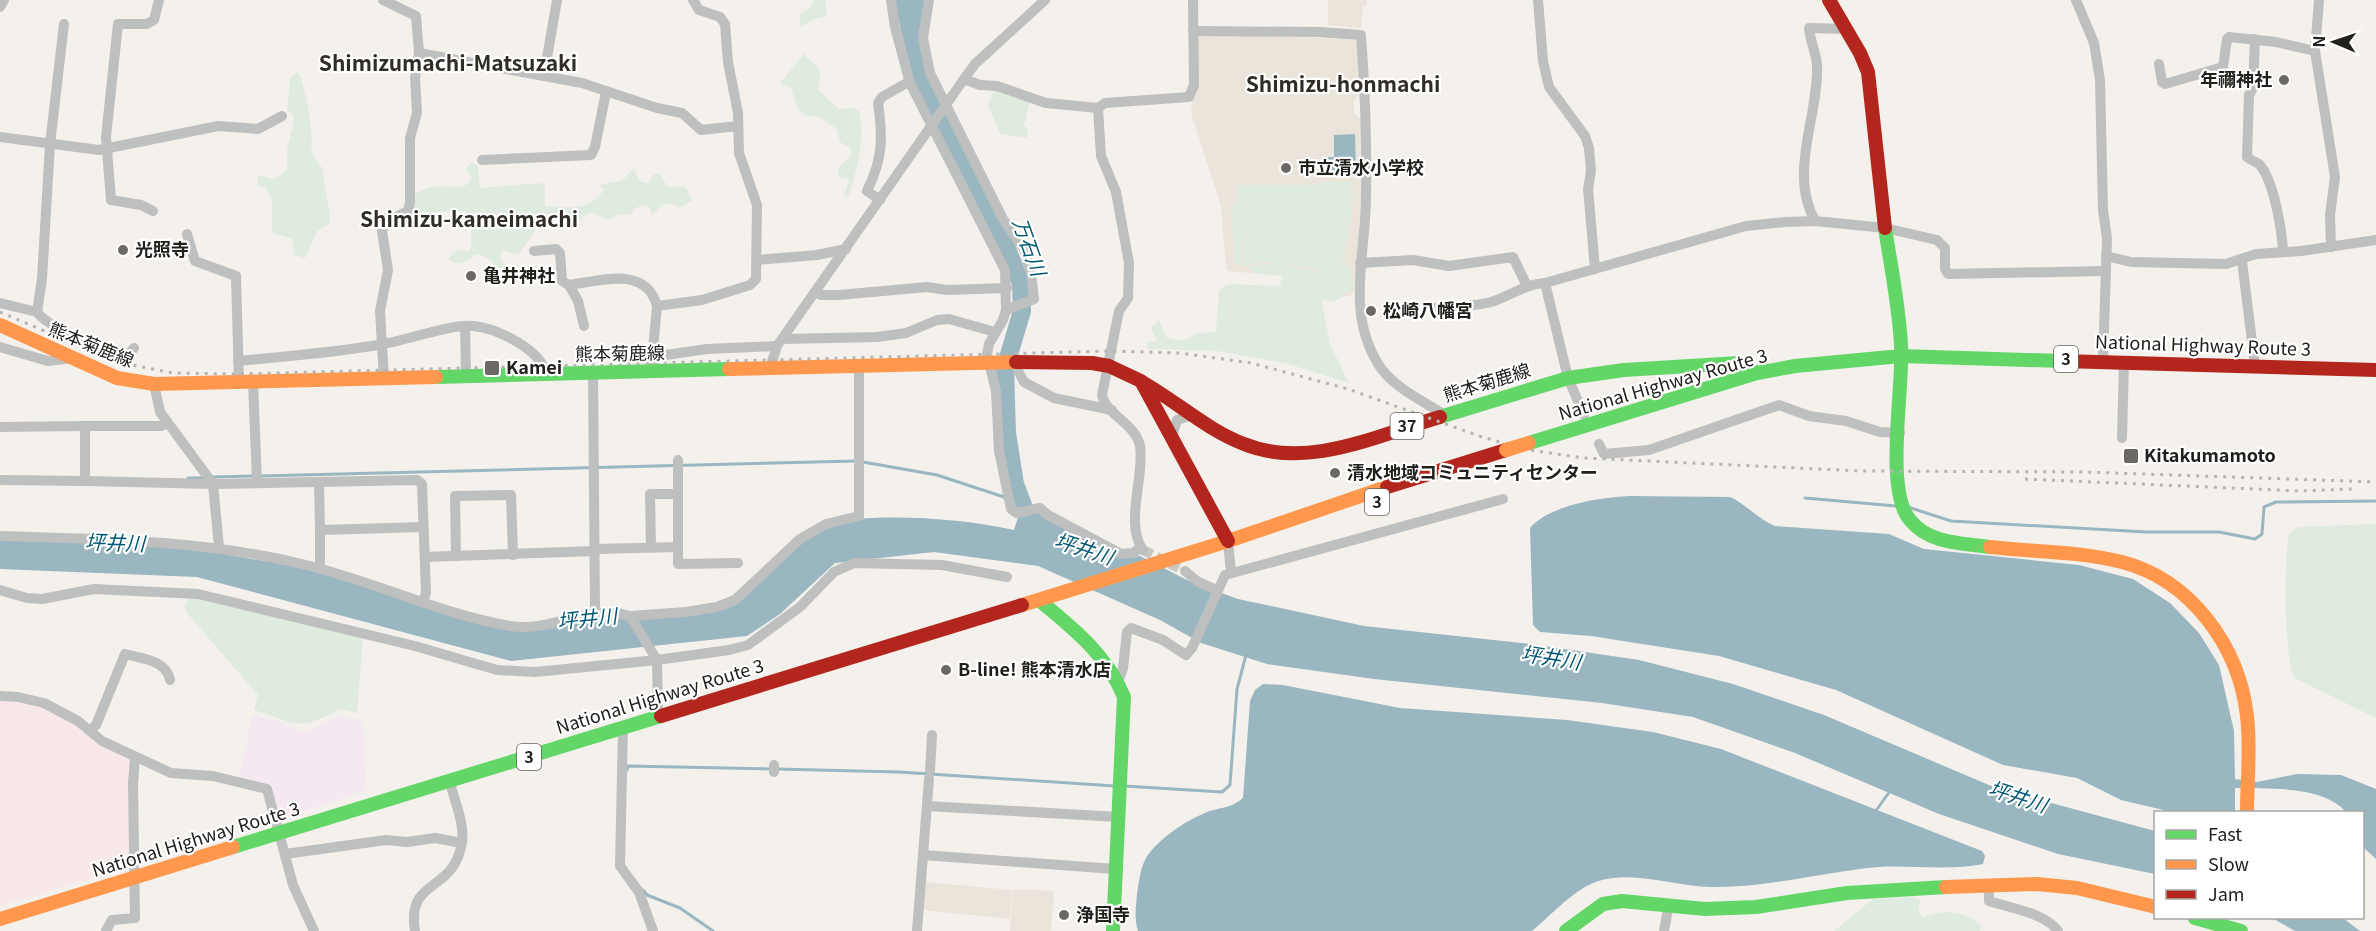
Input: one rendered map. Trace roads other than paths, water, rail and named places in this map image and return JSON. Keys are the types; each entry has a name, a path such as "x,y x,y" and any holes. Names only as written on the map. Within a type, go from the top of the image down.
{"main road":[{"path":"1829,0 1867,70 1873,95 1878,174 1895,284 1902,362 1898,486 1901,504 1924,534 1936,538 1953,543 2100,558 2140,568 2190,600 2213,624 2240,676 2248,727 2247,811"},
{"name":"熊本菊鹿線","path":"0,325 117,378 154,384 546,374 593,372 652,364 770,368 1075,361 1109,366 1141,381 1231,440 1280,455 1320,453 1568,378 1624,370 1739,363 1757,373"},
{"name":"National Highway Route 3","path":"0,919 450,782 1143,566 1228,541 1304,524 1757,373 1807,364 2103,361 2124,367 2255,366 2376,370"},
{"name":"National Highway Route 3","path":"1228,541 1273,523 1506,450 1546,448 1761,385 1902,362 2124,367 2376,380"},
{"path":"1141,381 1228,541"},
{"path":"1039,600 1088,644 1119,679 1124,697 1113,928"},
{"path":"1566,931 1577,920 1603,904 1622,901 1705,909 1756,907 1847,893 1989,885 2037,884 2077,888 2154,907"},
{"path":"2199,919 2242,931"}],"street":[{"path":"0,7 4,0"},
{"path":"153,211 141,205 111,200 106,148 118,24 147,24 154,20 159,0"},
{"path":"544,75 557,0"},
{"path":"657,306 702,300 750,285 756,279 756,205 744,172 728,62 725,24 720,17 699,10 693,0"},
{"path":"891,0 895,27 910,81 999,254 1009,309 989,344 996,391 1002,469 1010,505 1017,513 1033,507 1040,508 1048,515 1121,554 1134,553 1142,548 1136,534 1140,446 1137,438 1103,402 1102,395 1119,311 1130,291 1129,263 1116,192 1101,156 1098,108"},
{"path":"929,0 923,49 930,73 1003,219 1028,256 1034,294 1030,301 1009,309"},
{"path":"770,368 780,342 975,64 1045,0"},
{"path":"964,79 980,85 997,86 1046,103 1098,108 1105,103 1189,97 1194,85 1193,0"},
{"path":"1538,0 1543,61 1549,87 1585,136 1589,148 1591,171 1588,189 1596,269"},
{"path":"2076,0 2089,27 2098,56 2106,256 2103,361"},
{"path":"2319,0 2315,51 2335,177 2330,215 2331,247"},
{"path":"384,379 380,311 388,270 382,231 386,222 408,211 410,202 411,138 417,113 415,78 419,53 416,16 386,1"},
{"path":"64,24 50,144 42,279 37,312 41,318 114,350 129,354 134,348"},
{"path":"1815,221 1808,203 1805,177 1817,66 1809,28 1846,29"},
{"path":"1193,31 1319,32 1361,35 1365,93 1366,200 1360,263 1360,312 1377,363 1404,389 1445,415"},
{"path":"2159,64 2162,82 2181,81 2223,67 2229,38 2255,39 2315,51"},
{"path":"2255,39 2253,88 2249,95 2247,157 2260,166 2268,183 2283,252"},
{"path":"419,53 544,75 682,112 701,130 738,126"},
{"path":"880,201 867,191 876,172 883,137 878,103 882,98 910,81"},
{"path":"482,160 591,155 595,147 606,92"},
{"path":"0,137 99,150 218,126 258,129 282,116"},
{"path":"1434,308 1474,306 1493,301 1527,286 1545,283 1746,226 1815,221 1885,228 1937,240 1945,249 1945,269 1948,274 2104,271"},
{"path":"187,234 195,261 236,276 239,382"},
{"path":"2106,256 2131,262 2226,264 2242,261 2256,254 2376,240"},
{"path":"534,251 556,249 560,253 562,281 569,285 578,301 584,326"},
{"path":"757,260 818,255 846,249"},
{"path":"1360,263 1413,260 1449,266 1513,257 1527,286"},
{"path":"2242,261 2255,366"},
{"path":"569,285 609,279 640,281 649,289 657,306 652,364 707,349 900,334 937,320 949,319 995,332"},
{"path":"1545,283 1568,378 1584,415"},
{"path":"815,292 821,295 839,295 927,287 947,290 1007,288"},
{"path":"0,303 37,312"},
{"path":"465,326 466,376"},
{"path":"238,361 382,345 465,326 493,330 512,339 545,366 546,374"},
{"path":"0,347 48,361 72,358"},
{"path":"1013,361 1024,382 1054,398 1112,410"},
{"path":"0,536 178,542 219,547 320,569 465,616 513,627 556,623 595,611 616,612 632,618 717,607 735,600 800,539 826,524 859,516 859,365"},
{"path":"2122,438 2124,367"},
{"path":"593,372 595,611"},
{"path":"253,382 257,482"},
{"path":"154,384 160,412 213,484 219,547"},
{"path":"1599,444 1604,454 1649,450 1779,405 1809,416 1846,422 1880,432 1900,433"},
{"path":"1172,436 1177,420 1192,415"},
{"path":"0,427 161,426 167,423"},
{"path":"85,426 85,481"},
{"path":"678,460 678,564 738,563"},
{"path":"0,480 213,484 417,480 422,484 426,593 423,602"},
{"path":"319,482 320,569"},
{"path":"651,547 650,494 678,494"},
{"path":"456,556 455,496 511,495 513,555"},
{"path":"1119,679 1123,668 1127,632 1131,628 1163,640 1186,655 1192,648 1225,575 1503,499"},
{"path":"320,530 423,527"},
{"path":"1228,541 1231,573"},
{"path":"425,557 678,547"},
{"path":"0,590 27,598 42,599 94,589 198,594 415,646 497,670 535,672 656,656 729,650 748,645 800,607 834,572 854,563 942,565 1006,577"},
{"path":"1185,571 1215,593"},
{"path":"632,618 656,656 658,717"},
{"path":"90,731 96,725 125,654 162,664 169,672 170,680"},
{"path":"0,696 18,696 44,703 78,721 102,741 171,773 213,776 267,789 293,885 314,931"},
{"path":"622,728 620,866 639,892 652,931"},
{"path":"917,931 932,735"},
{"path":"106,931 112,920 135,918 133,878 135,757"},
{"path":"415,931 412,910 414,904 425,890 452,871 462,843 450,782"},
{"path":"927,806 1118,817"},
{"path":"285,854 336,845 386,840 407,842 435,838 462,843"},
{"path":"923,855 1115,869"},
{"path":"1989,885 1989,901 2042,918 2058,931"},
{"path":"1664,931 1669,904"}],"water":[{"path":"1355,134 1356,172 1327,173 1327,157 1334,157 1334,135"},
{"path":"1730,497 1775,526 1889,534 1924,549 2079,565 2133,579 2170,603 2199,633 2219,665 2234,731 2235,779 2257,782 2297,774 2341,775 2376,789 2376,859 2364,848 2364,811 2345,811 2324,797 2294,790 2235,788 2235,811 2168,811 2121,800 2077,778 2003,765 1836,690 1719,656 1591,636 1540,632 1533,625 1530,528 1550,513 1605,498"},
{"name":"坪井川","path":"1038,512 1121,558 1140,556 1191,582 1238,599 1364,626 1531,644 1639,660 1733,684 1824,715 1996,788 2154,831 2154,874 2058,854 1939,814 1795,753 1693,717 1602,703 1374,679 1267,664 1201,643 1160,620 1038,566 934,552 835,563 780,614 747,636 511,661 197,577 0,569 0,540 177,546 304,568 513,630 579,619 737,603 800,544 813,535 851,520 937,519 1014,530 1019,514"},
{"path":"1263,684 1283,685 1400,708 1567,720 1653,732 1721,749 1982,851 1985,856 1983,864 1970,866 1878,867 1732,887 1698,886 1628,877 1602,880 1583,889 1565,902 1532,931 1138,931 1136,913 1139,880 1144,862 1151,851 1164,838 1197,816 1229,806 1243,798 1250,701 1255,690"},
{"path":"2274,919 2344,919 2360,931 2295,931"}],"waterway":[{"name":"万石川","path":"903,0 923,83 998,226 1021,284 1022,311 1005,368 1007,433 1015,484 1032,529"},
{"name":"万石川","path":"910,29 920,0"},
{"path":"260,476 856,461"},
{"path":"863,462 937,475 1007,498"},
{"path":"212,477 253,476"},
{"path":"188,478 205,478"},
{"path":"1805,498 1896,506"},
{"name":"万石川","path":"1013,501 1021,502"},
{"path":"1908,507 1951,521 2146,532 2219,532 2255,539 2262,534 2264,507 2276,502 2376,501"},
{"path":"1124,786 1222,792 1230,785 1237,689 1246,655"},
{"path":"627,770 628,766 770,769"},
{"path":"777,769 899,772 1115,786"},
{"path":"1875,812 1890,791"},
{"path":"643,890 647,895 680,908 713,931"}],"tunnel":[{"path":"1143,550 1185,571"}],"railway":[{"path":"0,312 117,362 173,373 238,374 1111,351 1180,353 1251,363 1348,389 1482,437 1529,450 1584,458 1861,471 2084,472 2376,482"},
{"path":"2025,479 2300,491 2352,489"}],"place":[{"name":"年禰神社","path":"2284,80"},
{"name":"市立清水小学校","path":"1286,168"},
{"name":"光照寺","path":"123,250"},
{"name":"亀井神社","path":"471,276"},
{"name":"松崎八幡宮","path":"1371,311"},
{"name":"Kamei","path":"492,368"},
{"name":"Kitakumamoto","path":"2131,456"},
{"name":"清水地域コミュニティセンター","path":"1335,473"},
{"name":"B-line! 熊本清水店","path":"946,670"},
{"name":"浄国寺","path":"1064,915"}],"district":[{"name":"Shimizumachi-Matsuzaki","path":"448,64"},
{"name":"Shimizu-honmachi","path":"1343,85"},
{"name":"Shimizu-kameimachi","path":"469,220"}]}
